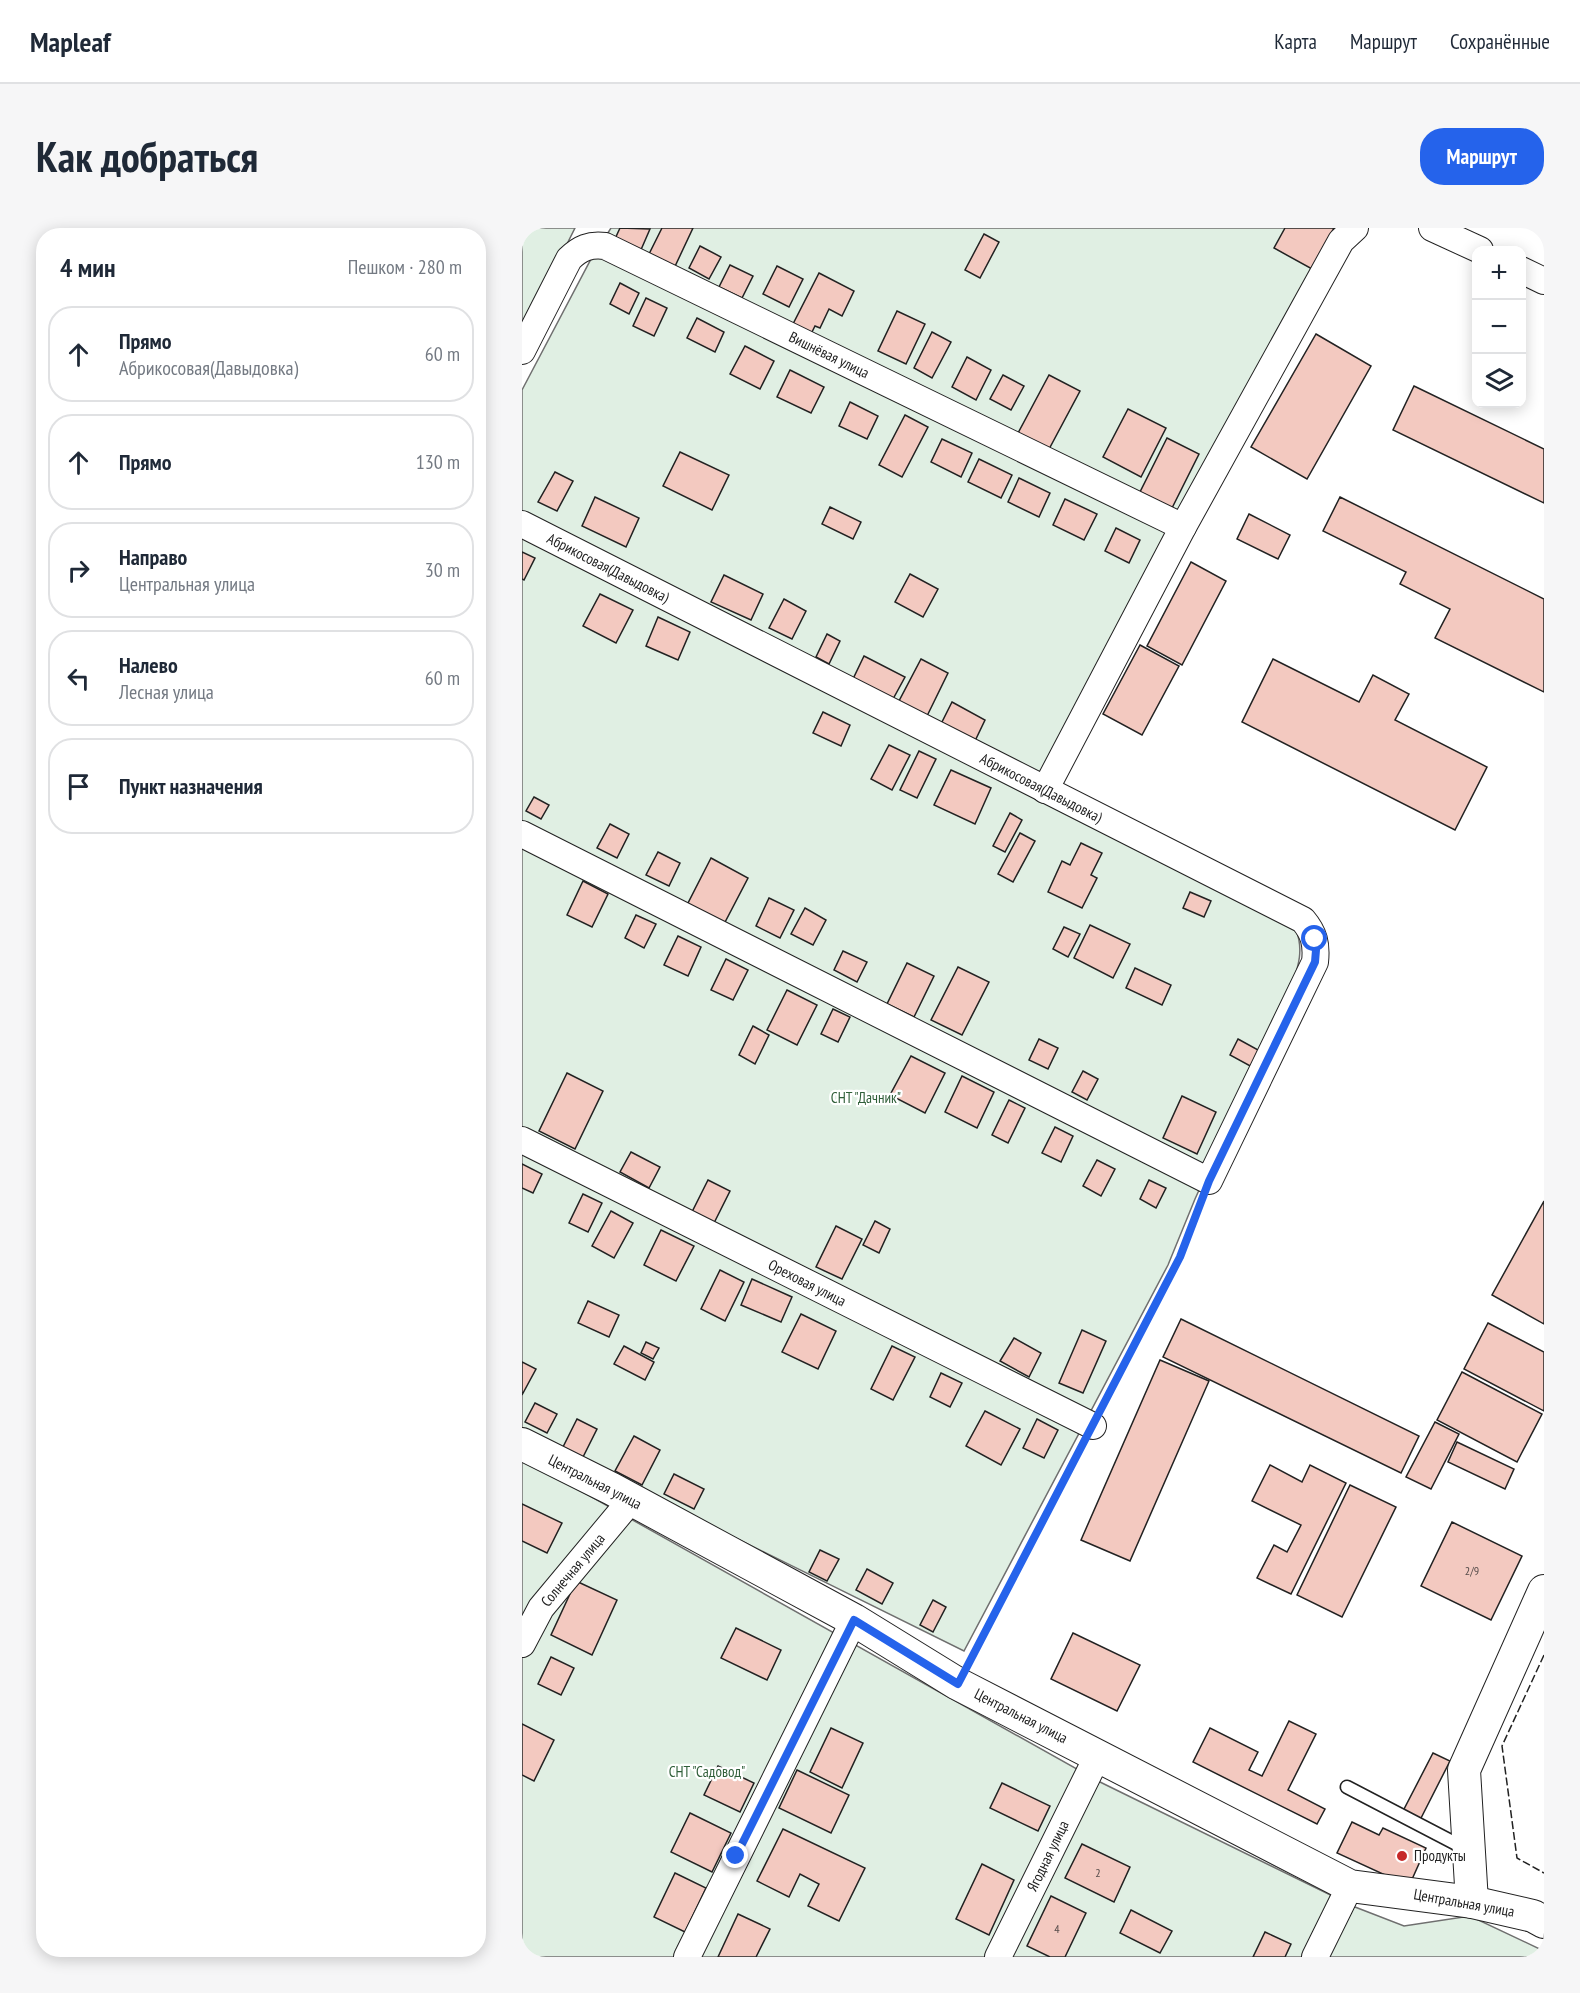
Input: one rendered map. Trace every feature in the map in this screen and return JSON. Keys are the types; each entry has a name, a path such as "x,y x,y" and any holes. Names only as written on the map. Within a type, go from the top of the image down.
{"street":[{"path":"1045,790 1183,527 1341,241 1355,228"},
{"path":"1432,228 1472,246"},
{"name":"Вишнёвая улица","path":"522,351 569,259 585,247 605,246 1183,527"},
{"path":"1526,272 1544,281"},
{"name":"Абрикосовая(Давыдовка)","path":"522,524 1303,920 1315,939 1315,962 1209,1181"},
{"path":"522,834 1209,1181"},
{"name":"Ореховая улица","path":"522,1140 1093,1426"},
{"name":"Центральная улица","path":"522,1444 854,1620 958,1684 1350,1886 1472,1902 1533,1916 1544,1922"},
{"name":"Солнечная улица","path":"522,1644 541,1608 631,1500"},
{"path":"1472,1902 1464,1770 1544,1590"},
{"path":"687,1957 854,1620"},
{"name":"Ягодная улица","path":"998,1957 1098,1755"},
{"path":"1315,1957 1350,1886"}],"lane":[{"path":"1347,1787 1469,1851"}],"path":[{"path":"958,1684 1180,1257 1209,1181"}],"green space":[{"path":"522,228 575,228 522,334"},
{"name":"СНТ \"Дачник\"","path":"611,228 1337,228 1036,797 1296,930 1300,951 1296,972 1292,986 1195,1199 1168,1265 964,1651 659,1500 522,1437 522,390 590,261"},
{"name":"СНТ \"Садовод\"","path":"522,1458 1100,1782 1355,1907 1404,1926 1470,1916 1544,1951 1544,1957 522,1957"}],"building":[{"path":"620,228 650,229 640,252 614,241"},
{"path":"662,228 693,228 670,277 644,264"},
{"path":"1285,228 1334,228 1312,269 1274,248"},
{"path":"984,234 999,242 980,278 965,270"},
{"path":"700,246 721,257 709,279 689,268"},
{"path":"730,265 753,276 742,298 719,287"},
{"path":"777,266 803,279 789,307 763,294"},
{"path":"819,273 854,291 842,316 829,309 820,328 815,326 810,336 792,326"},
{"path":"620,283 639,293 629,314 610,304"},
{"path":"646,298 667,308 654,336 633,326"},
{"path":"897,311 925,324 906,364 878,351"},
{"path":"697,318 724,332 715,352 687,338"},
{"path":"932,332 951,342 932,378 914,368"},
{"path":"1316,334 1371,366 1307,479 1251,447"},
{"path":"745,346 774,361 760,389 730,374"},
{"path":"967,357 991,370 976,400 952,387"},
{"path":"790,370 824,387 811,413 777,397"},
{"path":"1003,375 1024,386 1011,410 990,399"},
{"path":"1049,375 1080,391 1048,451 1017,435"},
{"path":"1414,386 1544,449 1544,503 1393,430"},
{"path":"850,402 878,416 867,439 839,426"},
{"path":"1128,409 1166,428 1141,477 1103,457"},
{"path":"905,415 928,427 902,477 879,465"},
{"path":"1167,438 1199,454 1172,508 1140,492"},
{"path":"942,439 972,453 961,477 931,462"},
{"path":"680,452 729,475 712,510 663,486"},
{"path":"979,459 1012,475 1001,498 968,482"},
{"path":"555,472 573,481 557,511 538,502"},
{"path":"1019,478 1050,493 1039,517 1008,502"},
{"path":"595,497 639,518 626,547 582,526"},
{"path":"1340,497 1544,599 1544,692 1435,638 1450,609 1400,584 1406,572 1323,531"},
{"path":"1065,499 1097,514 1084,540 1053,525"},
{"path":"830,507 861,522 853,539 822,524"},
{"path":"1249,514 1290,535 1278,559 1237,539"},
{"path":"1116,528 1140,540 1129,563 1105,551"},
{"path":"522,552 535,558 524,580 522,579"},
{"path":"1191,562 1226,581 1182,665 1147,646"},
{"path":"910,574 938,589 923,617 895,602"},
{"path":"724,575 763,594 751,620 711,602"},
{"path":"600,594 633,610 616,643 583,626"},
{"path":"784,599 806,611 792,639 769,628"},
{"path":"658,617 690,632 678,660 646,646"},
{"path":"827,634 840,641 829,664 816,657"},
{"path":"1140,645 1179,666 1142,735 1103,714"},
{"path":"864,656 905,677 893,699 853,679"},
{"path":"921,659 948,673 927,716 899,701"},
{"path":"1273,659 1359,702 1373,675 1409,694 1395,720 1487,767 1455,830 1242,722"},
{"path":"952,702 985,720 974,743 940,726"},
{"path":"823,712 850,725 841,746 813,733"},
{"path":"889,745 910,755 892,790 871,779"},
{"path":"919,751 936,759 917,798 900,790"},
{"path":"951,770 991,788 975,824 934,805"},
{"path":"534,797 549,805 541,819 526,811"},
{"path":"1010,813 1022,820 1005,852 993,846"},
{"path":"610,824 629,834 617,858 597,848"},
{"path":"1020,833 1035,841 1013,882 998,874"},
{"path":"1081,843 1102,853 1091,875 1097,878 1082,908 1048,892 1062,861 1070,865"},
{"path":"658,852 680,863 669,886 646,875"},
{"path":"711,858 748,878 723,926 686,907"},
{"path":"583,881 608,894 592,927 567,915"},
{"path":"1190,892 1211,901 1204,917 1183,908"},
{"path":"769,898 794,910 780,938 756,926"},
{"path":"805,908 826,920 813,945 791,934"},
{"path":"636,915 656,924 644,948 625,938"},
{"path":"1090,925 1130,944 1113,978 1074,958"},
{"path":"1064,927 1080,934 1068,957 1053,949"},
{"path":"678,936 701,947 688,976 664,965"},
{"path":"843,951 867,962 857,982 834,970"},
{"path":"726,959 748,970 733,1000 711,990"},
{"path":"907,963 934,976 914,1017 887,1004"},
{"path":"958,967 989,982 962,1035 931,1020"},
{"path":"1135,968 1171,985 1162,1005 1126,988"},
{"path":"787,990 817,1005 797,1045 767,1030"},
{"path":"833,1009 850,1017 838,1042 821,1034"},
{"path":"753,1026 769,1035 755,1064 739,1055"},
{"path":"1039,1039 1058,1048 1048,1069 1029,1060"},
{"path":"1238,1039 1260,1051 1252,1067 1230,1055"},
{"path":"911,1056 945,1073 925,1113 890,1095"},
{"path":"1083,1071 1098,1079 1087,1100 1072,1092"},
{"path":"567,1073 603,1091 575,1149 539,1131"},
{"path":"962,1076 994,1092 977,1128 945,1112"},
{"path":"1182,1096 1216,1112 1197,1154 1163,1138"},
{"path":"1009,1100 1025,1108 1008,1143 992,1135"},
{"path":"1055,1127 1073,1136 1061,1162 1042,1153"},
{"path":"631,1152 660,1167 649,1188 620,1172"},
{"path":"1097,1160 1115,1169 1101,1196 1083,1186"},
{"path":"522,1164 542,1174 533,1193 522,1188"},
{"path":"708,1180 730,1191 714,1223 692,1212"},
{"path":"1149,1180 1166,1188 1156,1208 1140,1199"},
{"path":"583,1194 602,1203 588,1232 569,1223"},
{"path":"1544,1201 1544,1324 1492,1295"},
{"path":"611,1211 633,1223 614,1258 592,1246"},
{"path":"875,1221 890,1229 879,1253 863,1245"},
{"path":"836,1226 862,1239 842,1279 816,1267"},
{"path":"661,1230 694,1246 676,1281 644,1265"},
{"path":"720,1270 744,1282 725,1321 701,1309"},
{"path":"752,1279 792,1297 781,1322 741,1305"},
{"path":"588,1301 619,1315 609,1337 578,1323"},
{"path":"801,1314 836,1331 818,1369 782,1352"},
{"path":"1181,1319 1419,1436 1401,1473 1163,1357"},
{"path":"1488,1323 1544,1352 1544,1411 1464,1369"},
{"path":"1082,1330 1106,1341 1083,1393 1059,1383"},
{"path":"1014,1338 1041,1353 1029,1377 1000,1361"},
{"path":"646,1342 659,1348 653,1359 641,1353"},
{"path":"624,1346 654,1362 645,1380 614,1364"},
{"path":"892,1346 915,1357 893,1400 871,1389"},
{"path":"1160,1360 1209,1381 1130,1561 1081,1540"},
{"path":"522,1362 536,1369 522,1395"},
{"path":"1462,1372 1542,1414 1517,1462 1437,1420"},
{"path":"941,1373 962,1383 950,1407 930,1397"},
{"path":"535,1403 557,1414 547,1433 525,1422"},
{"path":"985,1411 1020,1429 1001,1465 966,1446"},
{"path":"577,1419 597,1429 580,1463 560,1453"},
{"path":"1037,1419 1058,1430 1044,1458 1023,1448"},
{"path":"1435,1422 1459,1434 1431,1489 1406,1477"},
{"path":"634,1436 660,1450 642,1485 615,1471"},
{"path":"1457,1442 1514,1469 1505,1489 1448,1462"},
{"path":"1270,1465 1302,1482 1310,1465 1346,1483 1291,1594 1257,1578 1274,1545 1287,1552 1301,1525 1252,1501"},
{"path":"674,1474 704,1489 694,1509 664,1494"},
{"path":"1350,1485 1396,1507 1342,1617 1297,1595"},
{"path":"522,1504 562,1523 547,1553 522,1541"},
{"path":"1452,1522 1522,1556 1491,1620 1421,1586"},
{"path":"820,1550 839,1559 827,1581 809,1572"},
{"path":"867,1569 893,1583 882,1604 856,1590"},
{"path":"576,1581 617,1600 592,1655 551,1635"},
{"path":"933,1600 946,1607 933,1632 920,1625"},
{"path":"736,1628 781,1650 767,1680 721,1658"},
{"path":"1073,1633 1140,1665 1117,1711 1051,1679"},
{"path":"551,1657 574,1668 561,1695 538,1684"},
{"path":"1289,1721 1316,1734 1288,1790 1325,1809 1317,1824 1193,1762 1210,1728 1258,1752 1249,1770 1262,1776"},
{"path":"522,1724 554,1740 534,1781 522,1775"},
{"path":"831,1728 863,1743 842,1788 810,1772"},
{"path":"1433,1753 1450,1761 1419,1822 1402,1813"},
{"path":"718,1766 754,1783 740,1812 704,1795"},
{"path":"797,1770 849,1795 831,1833 779,1808"},
{"path":"1002,1783 1050,1806 1038,1831 990,1808"},
{"path":"690,1813 731,1833 712,1872 671,1852"},
{"path":"1352,1822 1379,1835 1383,1828 1426,1848 1409,1886 1337,1853"},
{"path":"783,1829 865,1868 839,1921 808,1906 819,1884 800,1874 789,1897 757,1881"},
{"path":"1082,1844 1130,1867 1114,1902 1065,1878"},
{"path":"982,1864 1014,1880 989,1935 956,1919"},
{"path":"675,1873 706,1888 685,1932 654,1917"},
{"path":"1051,1896 1086,1913 1065,1957 1050,1957 1027,1946"},
{"path":"1131,1910 1172,1931 1160,1953 1120,1933"},
{"path":"738,1914 770,1929 756,1957 718,1957"},
{"path":"1265,1932 1291,1944 1285,1957 1253,1957"}],"fence":[{"path":"1544,1655 1502,1746 1517,1858 1544,1873"}],"place":[{"name":"Продукты","path":"1402,1856"}],"route":[{"path":"736,1856 854,1620 958,1684 1180,1257 1209,1181 1315,962 1315,939"}]}
